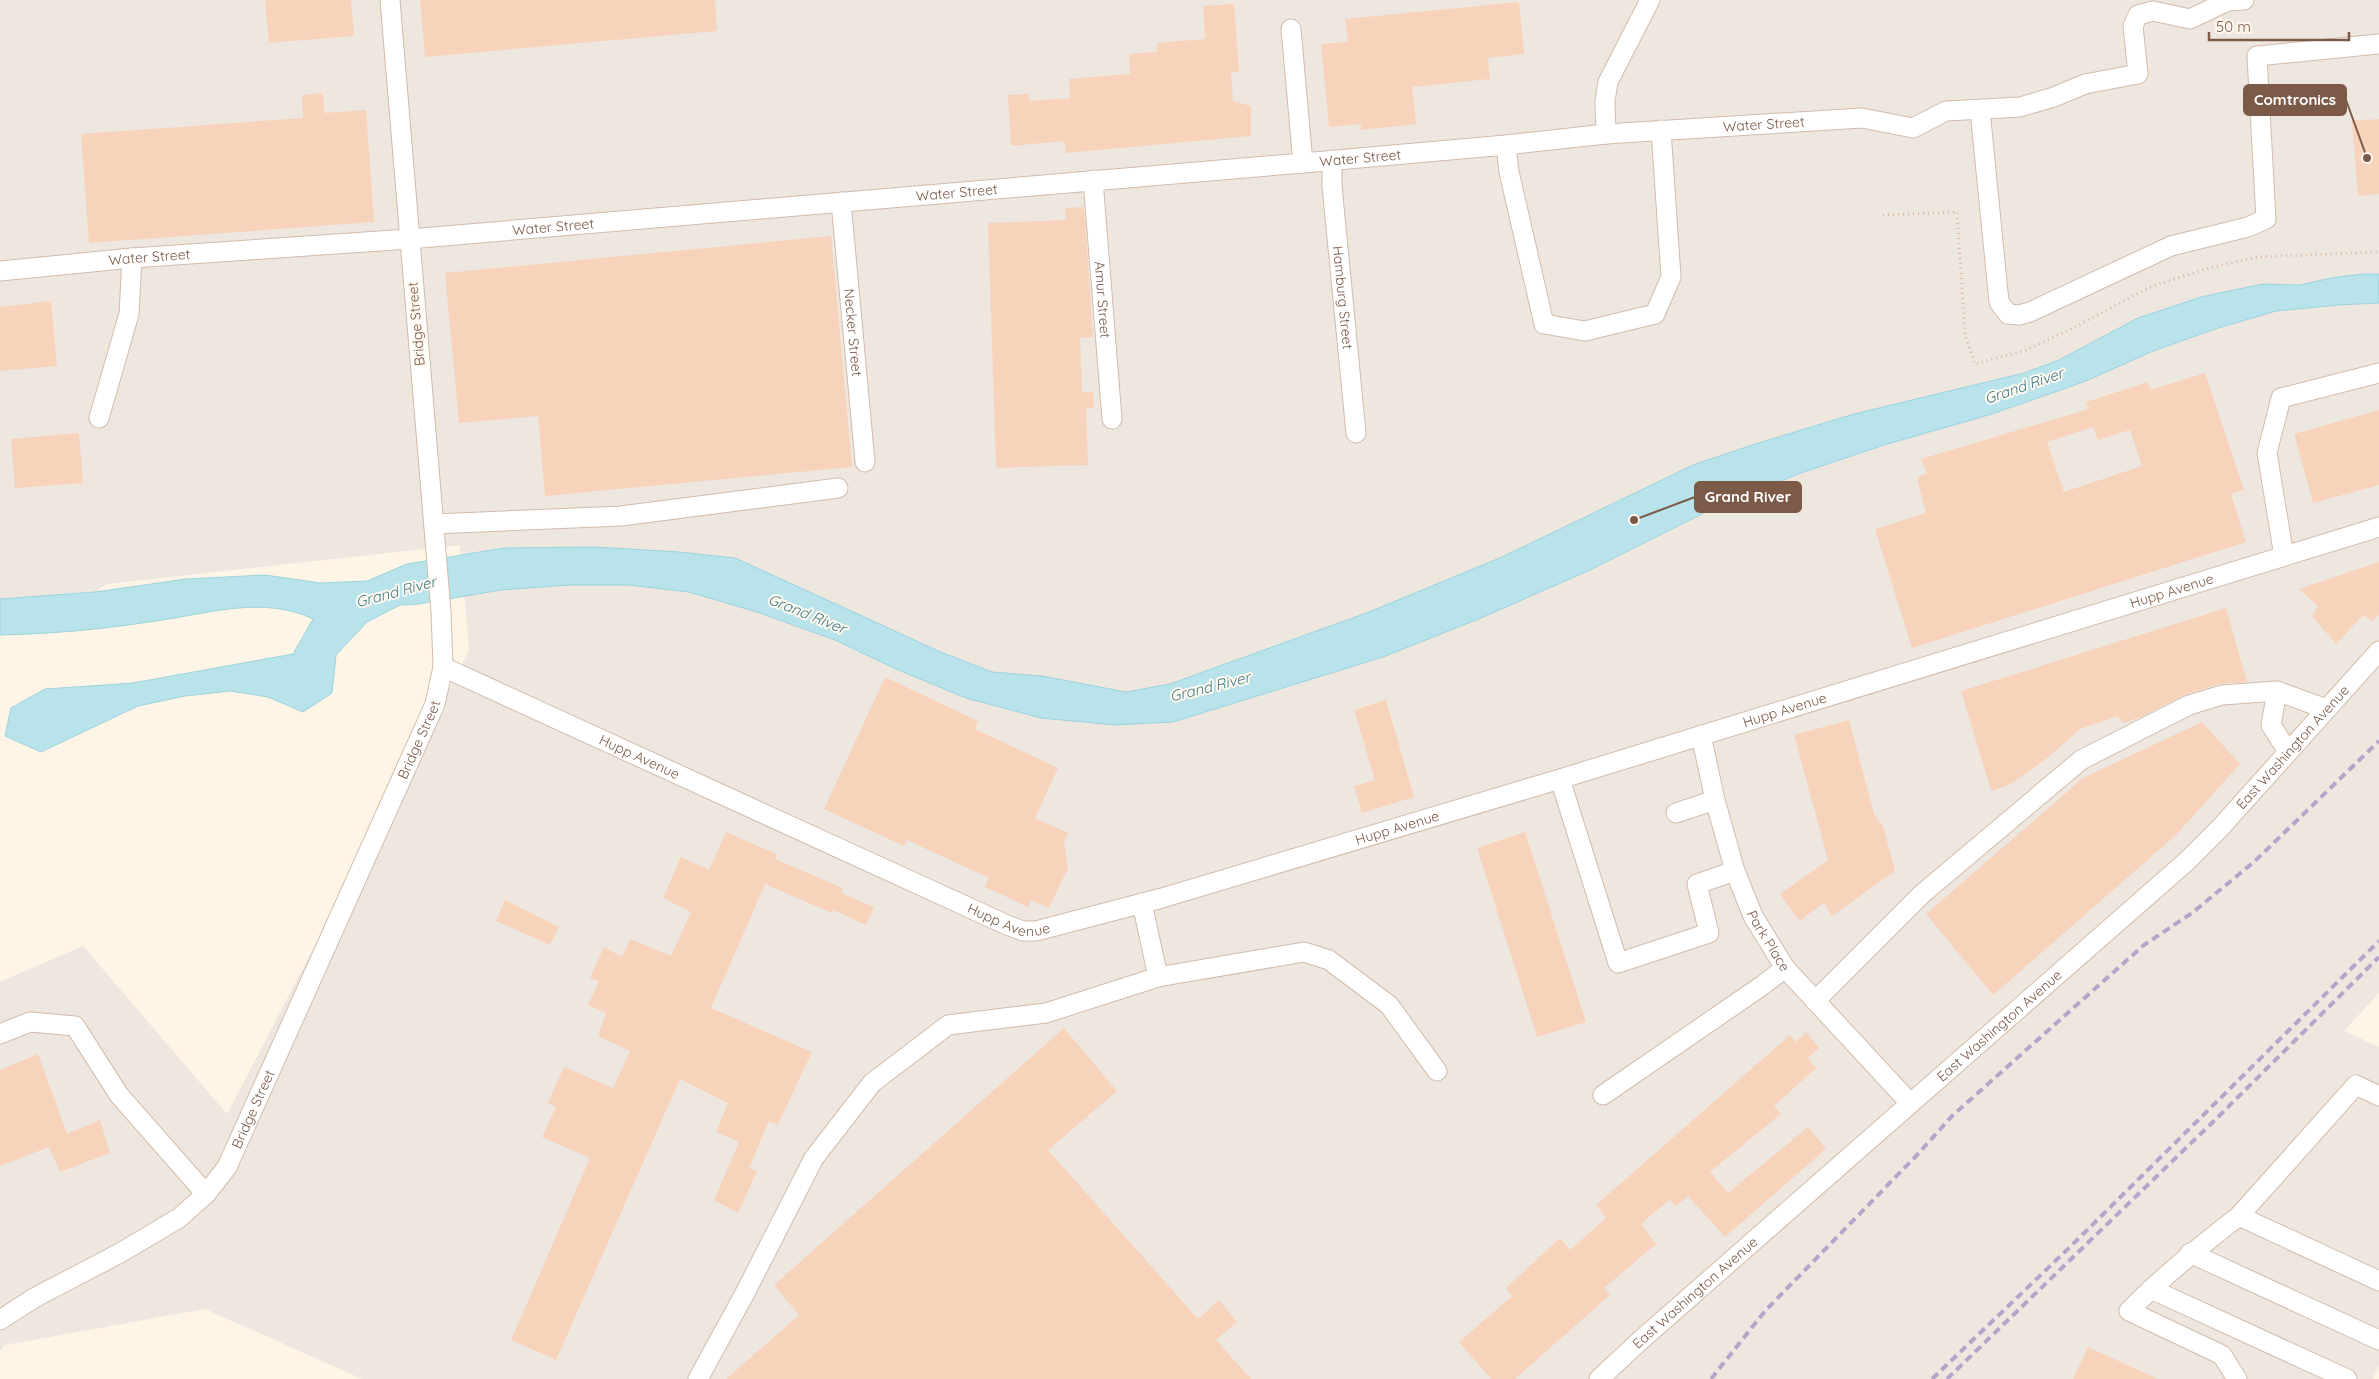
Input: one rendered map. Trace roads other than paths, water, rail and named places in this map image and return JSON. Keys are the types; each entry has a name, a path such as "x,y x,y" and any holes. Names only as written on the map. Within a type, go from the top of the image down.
{"street":[{"name":"Bridge Street","path":"0,1320 34,1298 120,1253 170,1223 206,1194 227,1167 342,914 434,704 443,667 441,612 390,0"},
{"path":"1606,134 1608,82 1650,0"},
{"path":"2244,0 2228,1 2190,19 2153,11 2138,16 2133,26 2138,74 2085,84 2054,97 2020,107 1980,110 2000,302 2008,314 2018,315 2030,312 2171,246 2248,227 2266,219 2257,56 2379,44"},
{"path":"1291,29 1302,163"},
{"name":"Water Street","path":"0,271 132,258 409,239 1302,163 1606,134 1862,118 1913,128 1946,111 1980,110"},
{"path":"1506,145 1510,172 1544,324 1585,331 1655,314 1671,276 1661,130"},
{"name":"Hamburg Street","path":"1332,160 1332,186 1356,433"},
{"name":"Amur Street","path":"1093,180 1112,419"},
{"name":"Necker Street","path":"841,202 865,462"},
{"path":"99,418 130,314 132,258"},
{"path":"2284,556 2267,453 2281,398 2379,373"},
{"path":"434,531 621,516 838,488"},
{"name":"Hupp Avenue","path":"443,667 1023,931 1051,928 1142,903 1560,778 2379,527"},
{"name":"East Washington Avenue","path":"1599,1379 1642,1339 2187,861 2220,828 2379,651"},
{"path":"2277,691 2271,725 2288,752"},
{"path":"1815,1002 1922,894 2082,760 2189,705 2222,695 2277,691 2326,709"},
{"name":"Park Place","path":"1701,735 1715,800 1735,871 1753,916 1785,968 1910,1103"},
{"path":"1560,778 1618,963 1709,933 1698,884 1735,871"},
{"path":"1676,813 1715,800"},
{"path":"1142,903 1158,977"},
{"path":"698,1379 745,1293 814,1158 872,1083 948,1025 1046,1013 1158,977 1304,952 1330,960 1389,1005 1437,1071"},
{"path":"1603,1095 1764,985 1785,968"},
{"path":"0,1034 30,1022 75,1026 120,1095 206,1194"},
{"path":"2238,1379 2222,1355 2129,1312 2150,1289 2190,1253 2239,1216 2356,1085 2379,1096"},
{"path":"2239,1216 2379,1281"},
{"path":"2190,1253 2379,1340"},
{"path":"2150,1289 2347,1379"}],"water":[{"name":"Grand River","path":"2362,274 2379,274 2379,303 2276,311 2215,329 2153,351 2086,381 1992,414 1884,445 1801,473 1720,505 1590,570 1481,618 1383,657 1173,722 1115,725 1041,718 966,698 896,669 835,640 757,612 689,592 628,585 569,585 501,590 419,604 400,605 367,622 336,655 332,693 303,712 268,697 230,691 185,696 138,706 41,752 5,736 11,708 45,689 133,683 293,654 313,619 275,608 235,608 98,629 0,635 0,599 95,592 186,579 265,575 320,583 367,581 407,564 504,548 596,547 679,552 735,558 943,653 992,672 1042,676 1126,692 1170,684 1369,612 1502,557 1693,465 1854,414 2024,373 2059,360 2138,318 2201,297 2262,284 2300,285"}],"railway":[{"path":"1711,1379 1765,1311 1917,1155 1952,1116 2144,945 2192,913 2255,861 2379,741"},
{"path":"1932,1379 2071,1246 2379,941"},
{"path":"1947,1379 2217,1118 2379,957"}],"place":[{"name":"Comtronics","path":"2367,158"},
{"name":"Grand River","path":"1634,520"}]}
